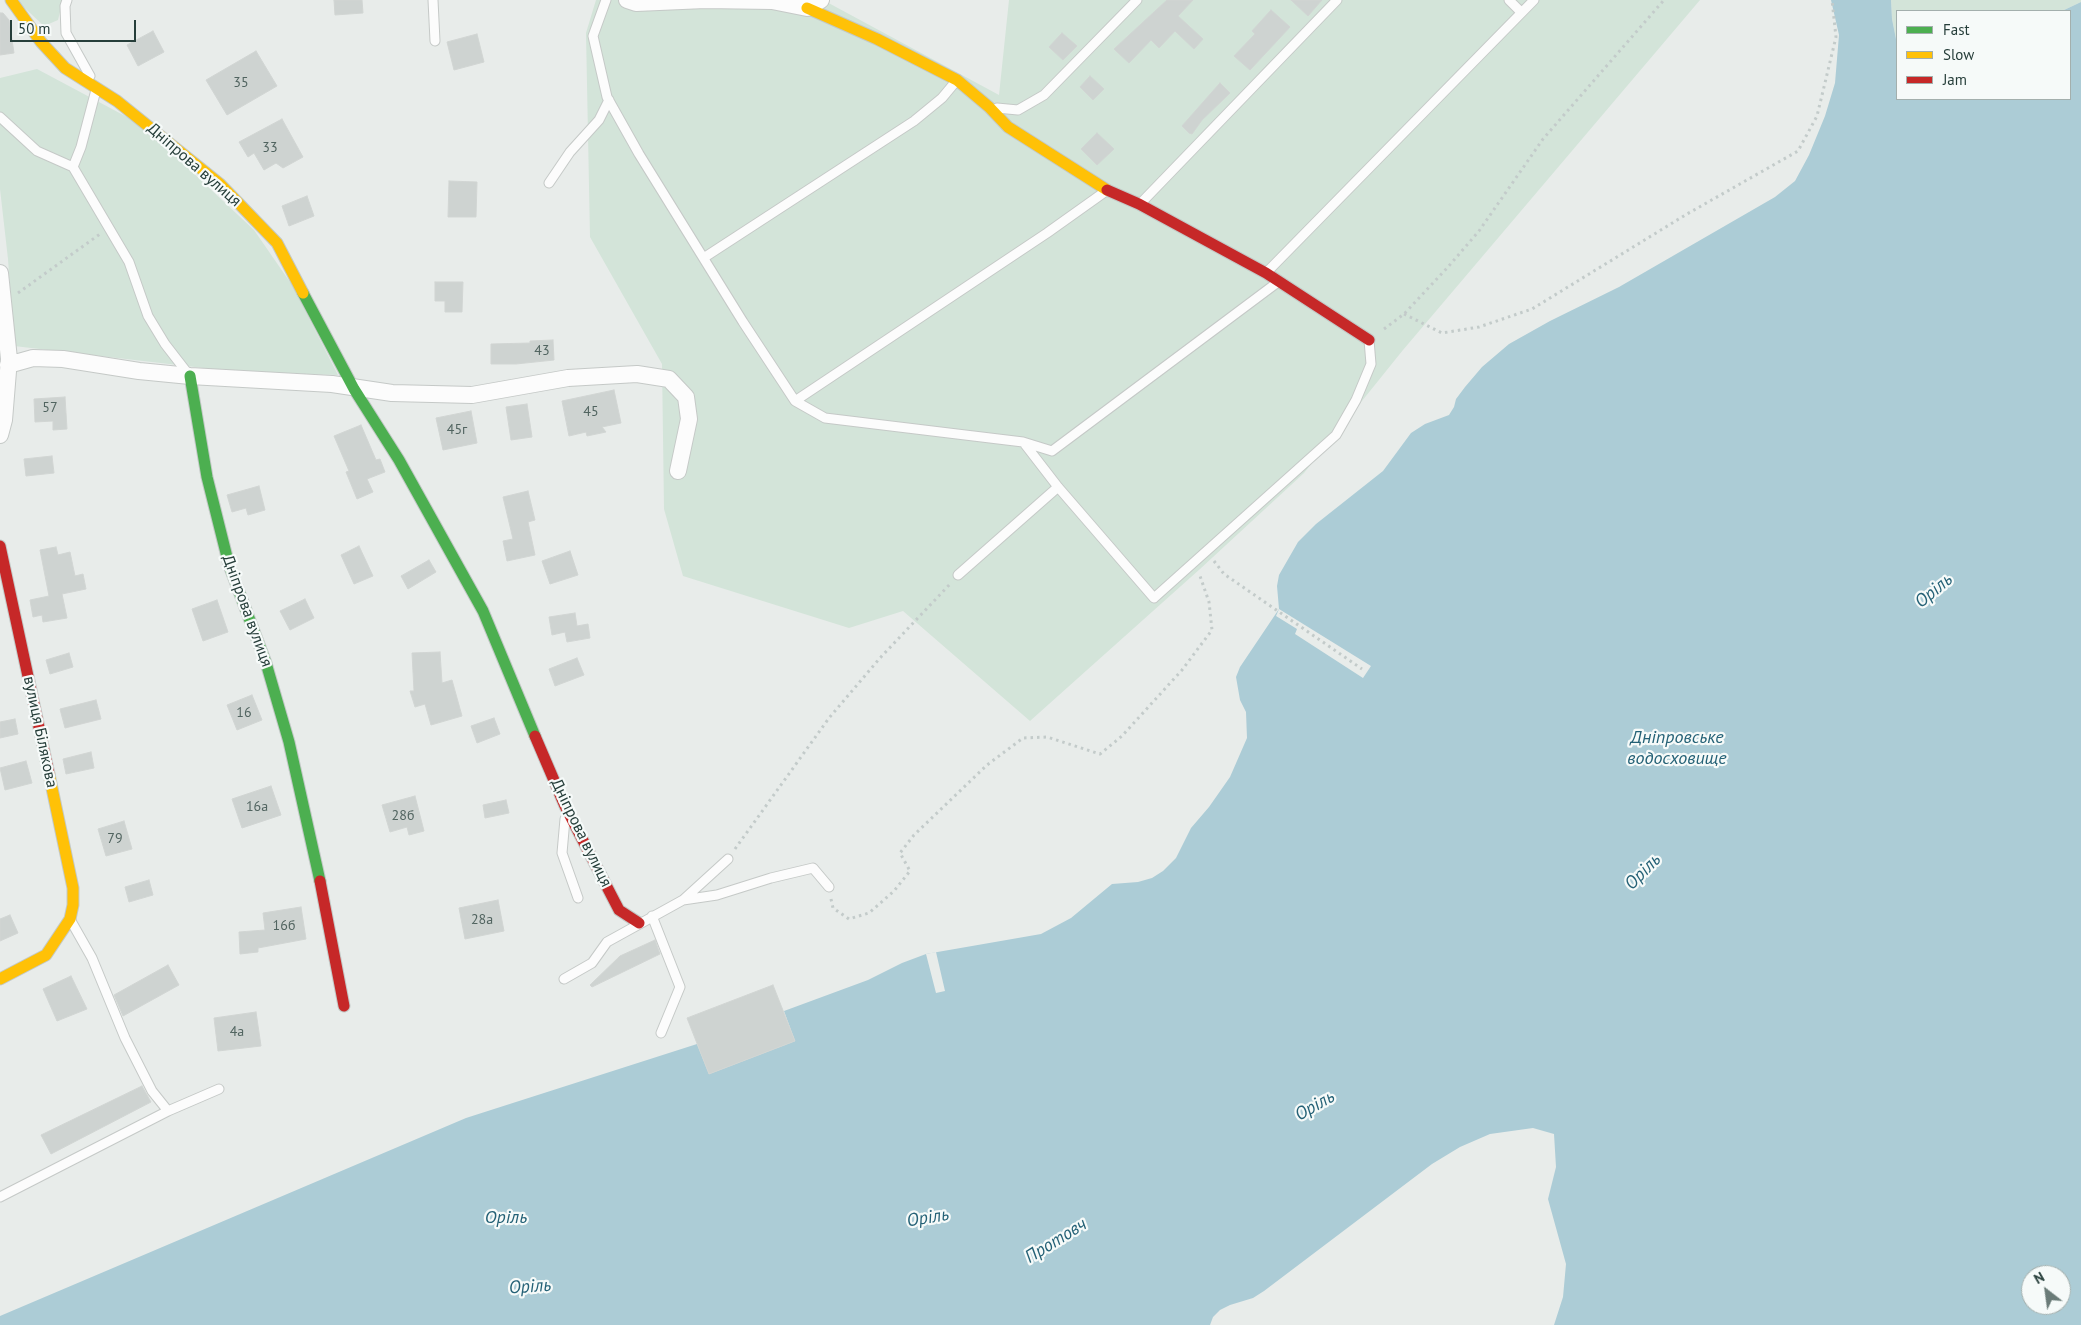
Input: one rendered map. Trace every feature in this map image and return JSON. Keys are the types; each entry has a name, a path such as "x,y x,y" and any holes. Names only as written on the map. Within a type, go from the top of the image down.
{"street":[{"name":"Дніпрова вулиця","path":"11,0 41,42 65,68 117,101 220,184 277,243 354,389 399,460 483,612 566,806 619,910 639,923"},
{"path":"627,0 636,3 705,0 814,4 957,80 1008,126 1107,190 1139,204 1266,273 1369,340"},
{"path":"0,273 8,365 4,420 0,435"},
{"path":"8,365 32,358 63,359 139,371 190,376 332,384 392,394 472,395 568,378 637,374 669,379 686,397 689,419 678,471"},
{"name":"Дніпрова вулиця","path":"190,376 207,477 229,565 266,663 289,742 322,890 344,1006"},
{"name":"вулиця Білякова","path":"0,546 73,888 73,905 70,919"},
{"path":"0,979 46,955 70,919"}],"lane":[{"path":"67,0 65,6 66,33 96,88 81,146 73,167"},
{"path":"433,0 436,41"},
{"path":"606,0 593,36 609,100 639,154 743,322 795,401 825,418 1023,442 1052,451 1278,282"},
{"path":"989,107 1018,110 1044,95 1137,0"},
{"path":"1139,204 1337,0"},
{"path":"1509,0 1521,12"},
{"path":"1266,273 1534,0"},
{"path":"704,257 763,221 914,120 942,98 957,80"},
{"path":"549,183 570,152 599,120 609,100"},
{"path":"0,118 37,151 73,167 129,262 148,316 165,344 190,376"},
{"path":"795,401 1107,190"},
{"path":"1023,442 1058,487 1154,598 1336,435 1356,400 1371,364 1369,340"},
{"path":"958,575 1058,487"},
{"path":"566,806 562,853 578,898"},
{"path":"564,979 592,963 607,942 683,900 728,859"},
{"path":"683,900 717,895 771,878 813,868 829,886"},
{"path":"652,916 680,987 661,1033"},
{"path":"70,919 92,958 126,1038 152,1091 168,1111"},
{"path":"0,1197 168,1111 219,1089"}],"path":[{"path":"1369,340 1404,314 1448,268 1479,231 1543,140 1664,0"},
{"path":"1404,314 1442,333 1479,327 1532,309 1687,214 1798,151 1817,116 1836,36 1832,0"},
{"path":"3,303 109,227"},
{"path":"1206,550 1224,574 1362,669"},
{"path":"829,886 833,908 848,919 869,913 894,891 910,871 900,853 914,835 987,765 1023,738 1048,737 1100,754 1122,736 1182,670 1212,630 1208,602 1195,561"},
{"path":"728,859 829,718 916,618 958,575"}],"green space":[{"path":"16,0 63,0 58,20 44,26"},
{"path":"596,0 823,0 999,95 1009,0 1700,0 1403,350 1304,473 1030,721 903,611 849,628 683,576 664,509 662,364 590,237 586,33"},
{"path":"1891,0 2081,0 2081,2 2064,10 1896,10 1896,39"},
{"path":"37,69 142,125 254,230 292,285 338,375 238,372 14,346 8,259 0,189 0,78"}],"water":[{"name":"Дніпровське водосховище","path":"1831,0 1891,0 1896,39 1896,100 2071,100 2071,10 2064,10 2081,2 2081,1325 1554,1325 1563,1297 1566,1264 1548,1199 1556,1167 1554,1134 1533,1128 1490,1134 1460,1147 1432,1164 1264,1291 1253,1298 1220,1310 1213,1317 1210,1325 0,1325 0,1316 466,1118 697,1044 709,1074 795,1041 784,1011 868,980 902,963 926,954 1041,934 1071,918 1112,884 1138,882 1152,878 1163,871 1176,858 1191,828 1209,807 1230,777 1247,738 1246,712 1240,700 1236,677 1240,667 1279,609 1277,586 1279,575 1298,542 1316,524 1383,471 1411,433 1425,424 1449,415 1456,399 1465,387 1482,367 1509,344 1550,321 1619,287 1775,197 1795,181 1809,155 1825,116 1835,83 1839,35"}],"pier":[{"path":"1279,609 1371,666 1363,678 1295,634 1297,629 1276,616"},
{"path":"936,952 945,991 936,993 926,954"}],"building":[{"path":"334,0 362,0 363,13 335,15"},
{"path":"1167,0 1193,0 1178,16 1203,39 1194,49 1175,31 1159,48 1151,40 1129,63 1114,49"},
{"path":"1291,0 1322,0 1308,16"},
{"path":"1271,10 1290,27 1250,70 1234,56 1255,34 1252,31"},
{"path":"0,13 3,13 9,20 14,53 0,55"},
{"path":"153,31 164,52 138,66 127,45"},
{"path":"1062,33 1077,46 1063,60 1049,47"},
{"path":"477,34 484,62 454,70 447,42"},
{"path":"256,51 277,86 227,115 206,80"},
{"path":"1090,76 1104,89 1093,100 1080,87"},
{"path":"1220,83 1230,93 1202,120 1192,134 1189,133 1182,126"},
{"path":"282,119 303,157 283,168 276,163 264,170 254,153 248,157 239,142"},
{"path":"1097,133 1114,149 1097,165 1081,149"},
{"path":"449,181 477,182 476,217 448,217"},
{"path":"307,196 314,216 289,226 282,206"},
{"path":"435,282 463,282 462,312 445,312 445,301 435,301"},
{"path":"553,340 554,360 516,364 491,364 491,344 530,343 530,341"},
{"path":"614,390 621,423 602,427 606,432 587,436 586,432 569,436 562,401"},
{"path":"65,397 67,429 53,430 53,421 35,422 34,399"},
{"path":"527,404 532,437 511,440 506,407"},
{"path":"471,411 477,443 443,450 436,418"},
{"path":"361,425 376,460 380,459 385,472 367,479 373,492 357,499 346,472 349,471 334,436"},
{"path":"52,456 54,473 26,476 24,459"},
{"path":"259,486 265,510 248,515 246,508 232,512 227,495"},
{"path":"528,491 535,520 528,522 535,555 507,561 503,541 513,539 503,497"},
{"path":"359,546 373,576 354,584 341,555"},
{"path":"56,547 58,555 70,552 75,576 83,574 86,589 62,594 67,618 43,622 42,615 33,617 30,600 49,596 40,550"},
{"path":"570,551 578,575 550,584 542,561"},
{"path":"429,560 436,572 408,589 401,576"},
{"path":"305,599 314,618 290,630 280,611"},
{"path":"217,600 228,632 203,641 192,609"},
{"path":"575,613 577,626 588,624 590,638 567,642 565,632 552,635 549,617"},
{"path":"440,652 442,683 452,680 462,716 431,725 425,704 415,707 410,691 414,691 412,653"},
{"path":"69,653 73,667 50,674 46,660"},
{"path":"577,658 584,675 555,686 549,669"},
{"path":"252,695 262,720 237,730 227,705"},
{"path":"96,700 101,719 65,728 60,709"},
{"path":"494,718 500,734 477,743 471,726"},
{"path":"15,719 18,734 0,738 0,722"},
{"path":"91,752 94,768 66,774 63,759"},
{"path":"26,761 32,783 5,790 0,768"},
{"path":"271,786 281,815 242,828 232,799"},
{"path":"415,796 424,831 409,835 407,827 390,832 382,805"},
{"path":"506,800 509,813 485,818 483,805"},
{"path":"124,821 132,849 106,856 98,829"},
{"path":"149,880 153,895 129,902 125,887"},
{"path":"498,900 504,931 465,939 459,908"},
{"path":"301,907 306,939 258,948 258,952 240,954 239,932 265,930 263,913"},
{"path":"10,915 18,933 0,941 0,919"},
{"path":"655,940 660,954 592,987 590,985 620,956"},
{"path":"168,965 179,985 123,1016 114,995"},
{"path":"71,976 87,1009 57,1021 43,989"},
{"path":"773,985 795,1041 709,1074 687,1018"},
{"path":"256,1012 261,1046 218,1051 214,1018"},
{"path":"142,1086 151,1102 51,1154 41,1135"}],"traffic: fast":[{"path":"303,293 354,389 399,460 483,611 535,736"},
{"path":"190,376 207,477 229,565 266,663 289,742 320,881"}],"traffic: slow":[{"path":"11,0 41,42 65,68 117,101 220,184 277,243 303,293"},
{"path":"807,8 877,39 957,80 989,107 1008,127 1107,190"},
{"path":"0,979 46,955 70,919 73,905 73,888 49,774"}],"traffic: jam":[{"path":"1107,190 1139,204 1266,273 1369,340"},
{"path":"0,546 49,774"},
{"path":"535,736 565,806 619,910 639,923"},
{"path":"320,881 344,1006"}],"water label":[{"name":"Оріль","path":"1934,591"},
{"name":"Оріль","path":"1643,872"},
{"name":"Оріль","path":"1315,1106"},
{"name":"Орiль","path":"506,1218"},
{"name":"Оріль","path":"928,1218"},
{"name":"Протовч","path":"1056,1241"},
{"name":"Оріль","path":"530,1287"}]}
